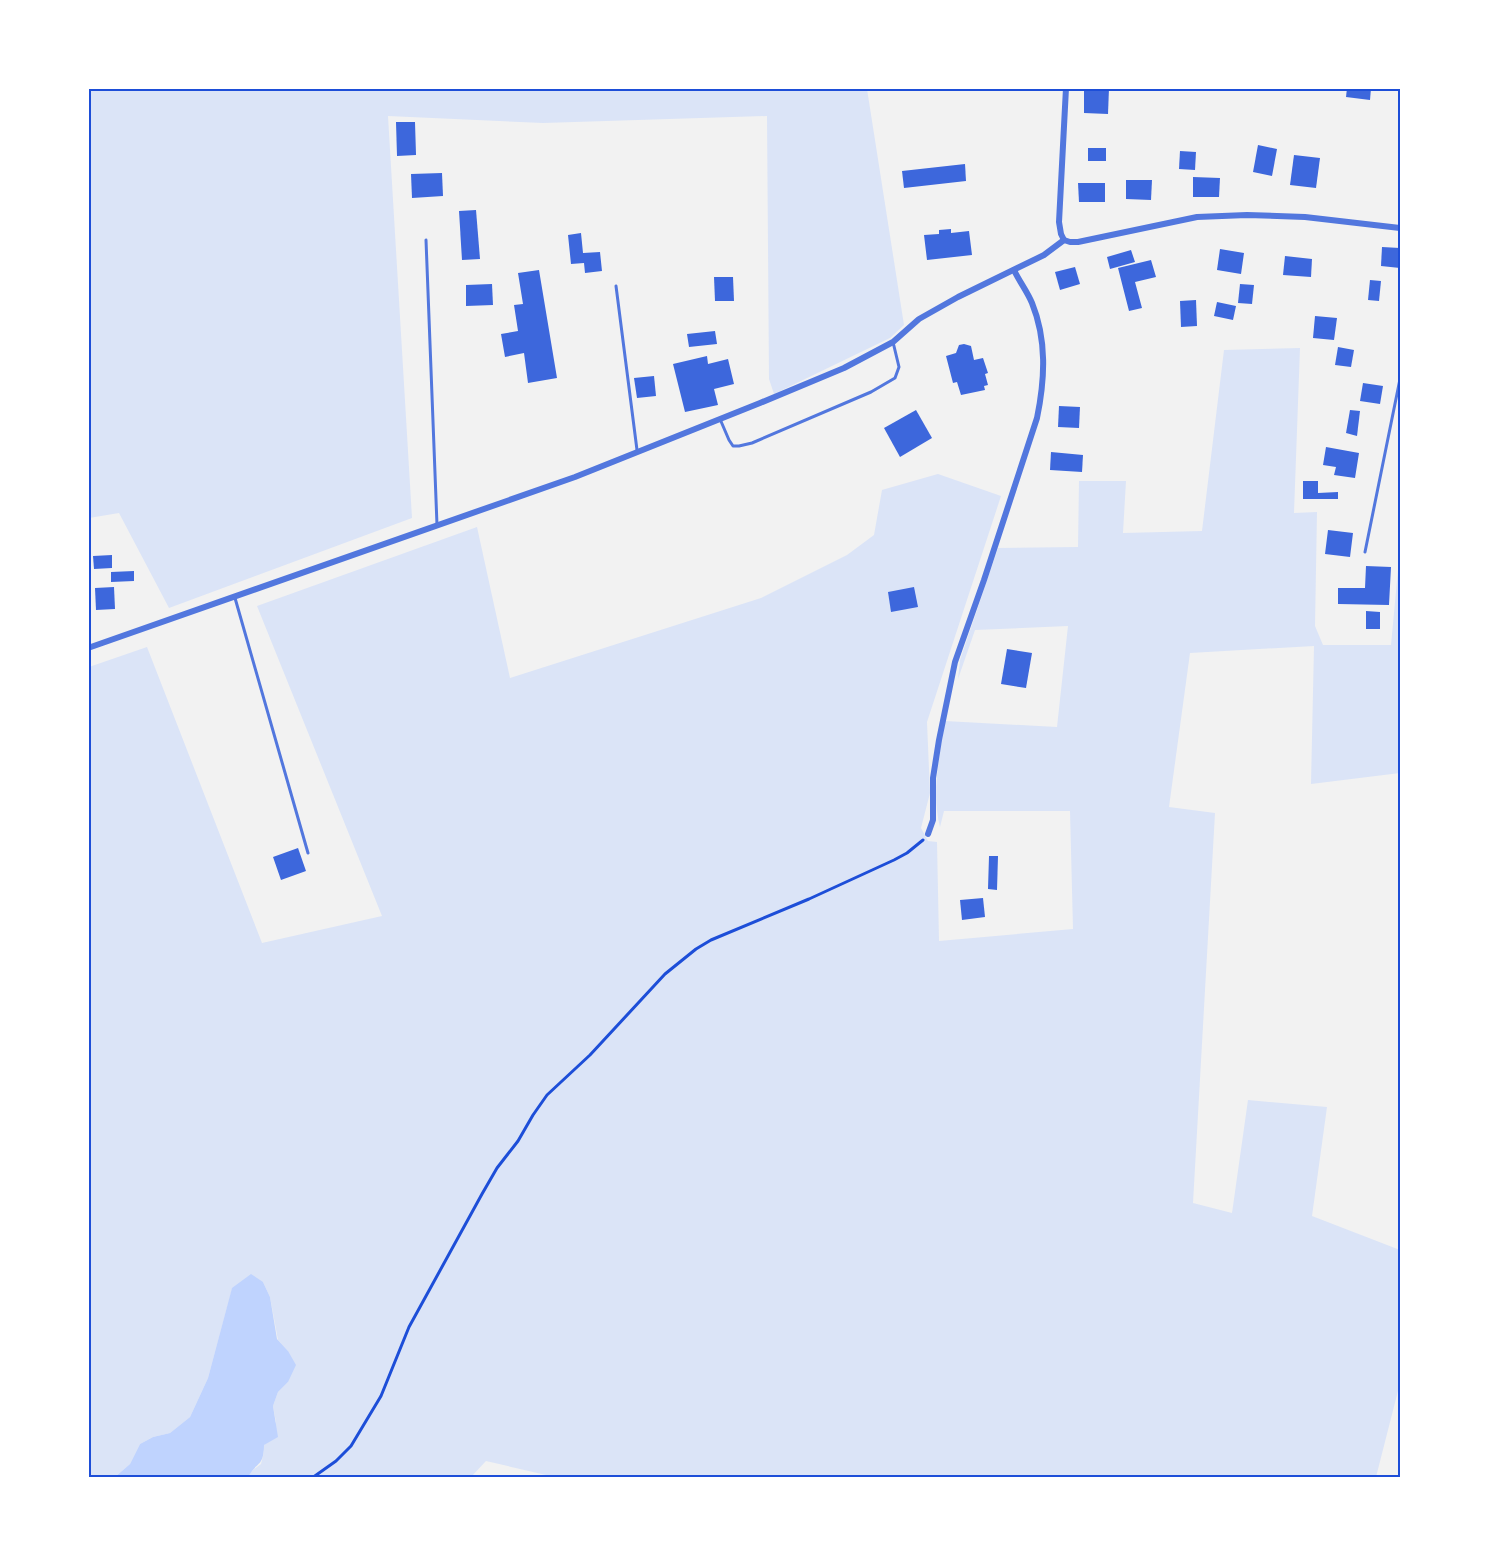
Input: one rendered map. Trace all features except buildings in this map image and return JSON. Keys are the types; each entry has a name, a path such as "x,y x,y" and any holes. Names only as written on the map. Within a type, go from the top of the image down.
{"street":[{"path":"1066,88 1059,222 1064,240 1078,242 1197,217 1217,216 1305,217 1401,228"},
{"path":"88,648 574,477 844,368 892,342 920,319 958,297 1044,255 1064,240"},
{"path":"928,834 933,820 933,778 955,662 1041,400 1044,379 1042,344 1032,302 1014,270"}],"lane":[{"path":"426,240 437,525"},
{"path":"616,286 638,452"},
{"path":"720,419 733,446 739,446 752,443 871,392 895,378 899,367 892,342"},
{"path":"1365,552 1401,379"},
{"path":"235,596 308,853"}],"path":[{"path":"312,1478 336,1461 351,1446 381,1396 409,1327 482,1194 547,1095 590,1055 665,974 696,949 711,940 894,860 907,853 928,834"}],"shaded area":[{"path":"89,89 867,89 904,325 890,338 774,394 769,379 767,116 543,123 388,116 412,518 169,608 119,513 89,518"},
{"path":"1300,348 1294,513 1317,512 1315,626 1323,645 1391,645 1398,570 1400,570 1400,773 1311,784 1314,646 1190,653 1169,807 1215,813 1193,1203 1232,1213 1248,1100 1327,1107 1312,1216 1400,1250 1400,1383 1376,1477 548,1478 546,1475 486,1461 471,1477 248,1477 249,1473 261,1464 264,1445 276,1422 273,1406 278,1392 288,1382 288,1351 278,1340 270,1297 263,1282 232,1289 208,1378 190,1417 170,1433 153,1437 140,1444 130,1464 115,1477 89,1477 89,667 147,647 262,943 382,916 257,606 477,527 510,678 761,598 847,555 874,535 882,490 938,474 1001,496 927,722 930,793 921,828 928,841 937,842 939,941 1073,929 1070,811 944,811 940,827 937,814 936,787 945,721 1057,727 1068,626 975,630 958,679 960,660 998,548 1078,547 1079,481 1126,481 1123,533 1202,531 1224,350"}],"water":[{"path":"251,1274 263,1282 270,1297 277,1339 288,1351 296,1365 288,1382 278,1392 273,1406 278,1437 264,1445 261,1461 248,1477 115,1477 130,1464 140,1444 153,1437 170,1433 190,1417 208,1378 232,1288"}]}
